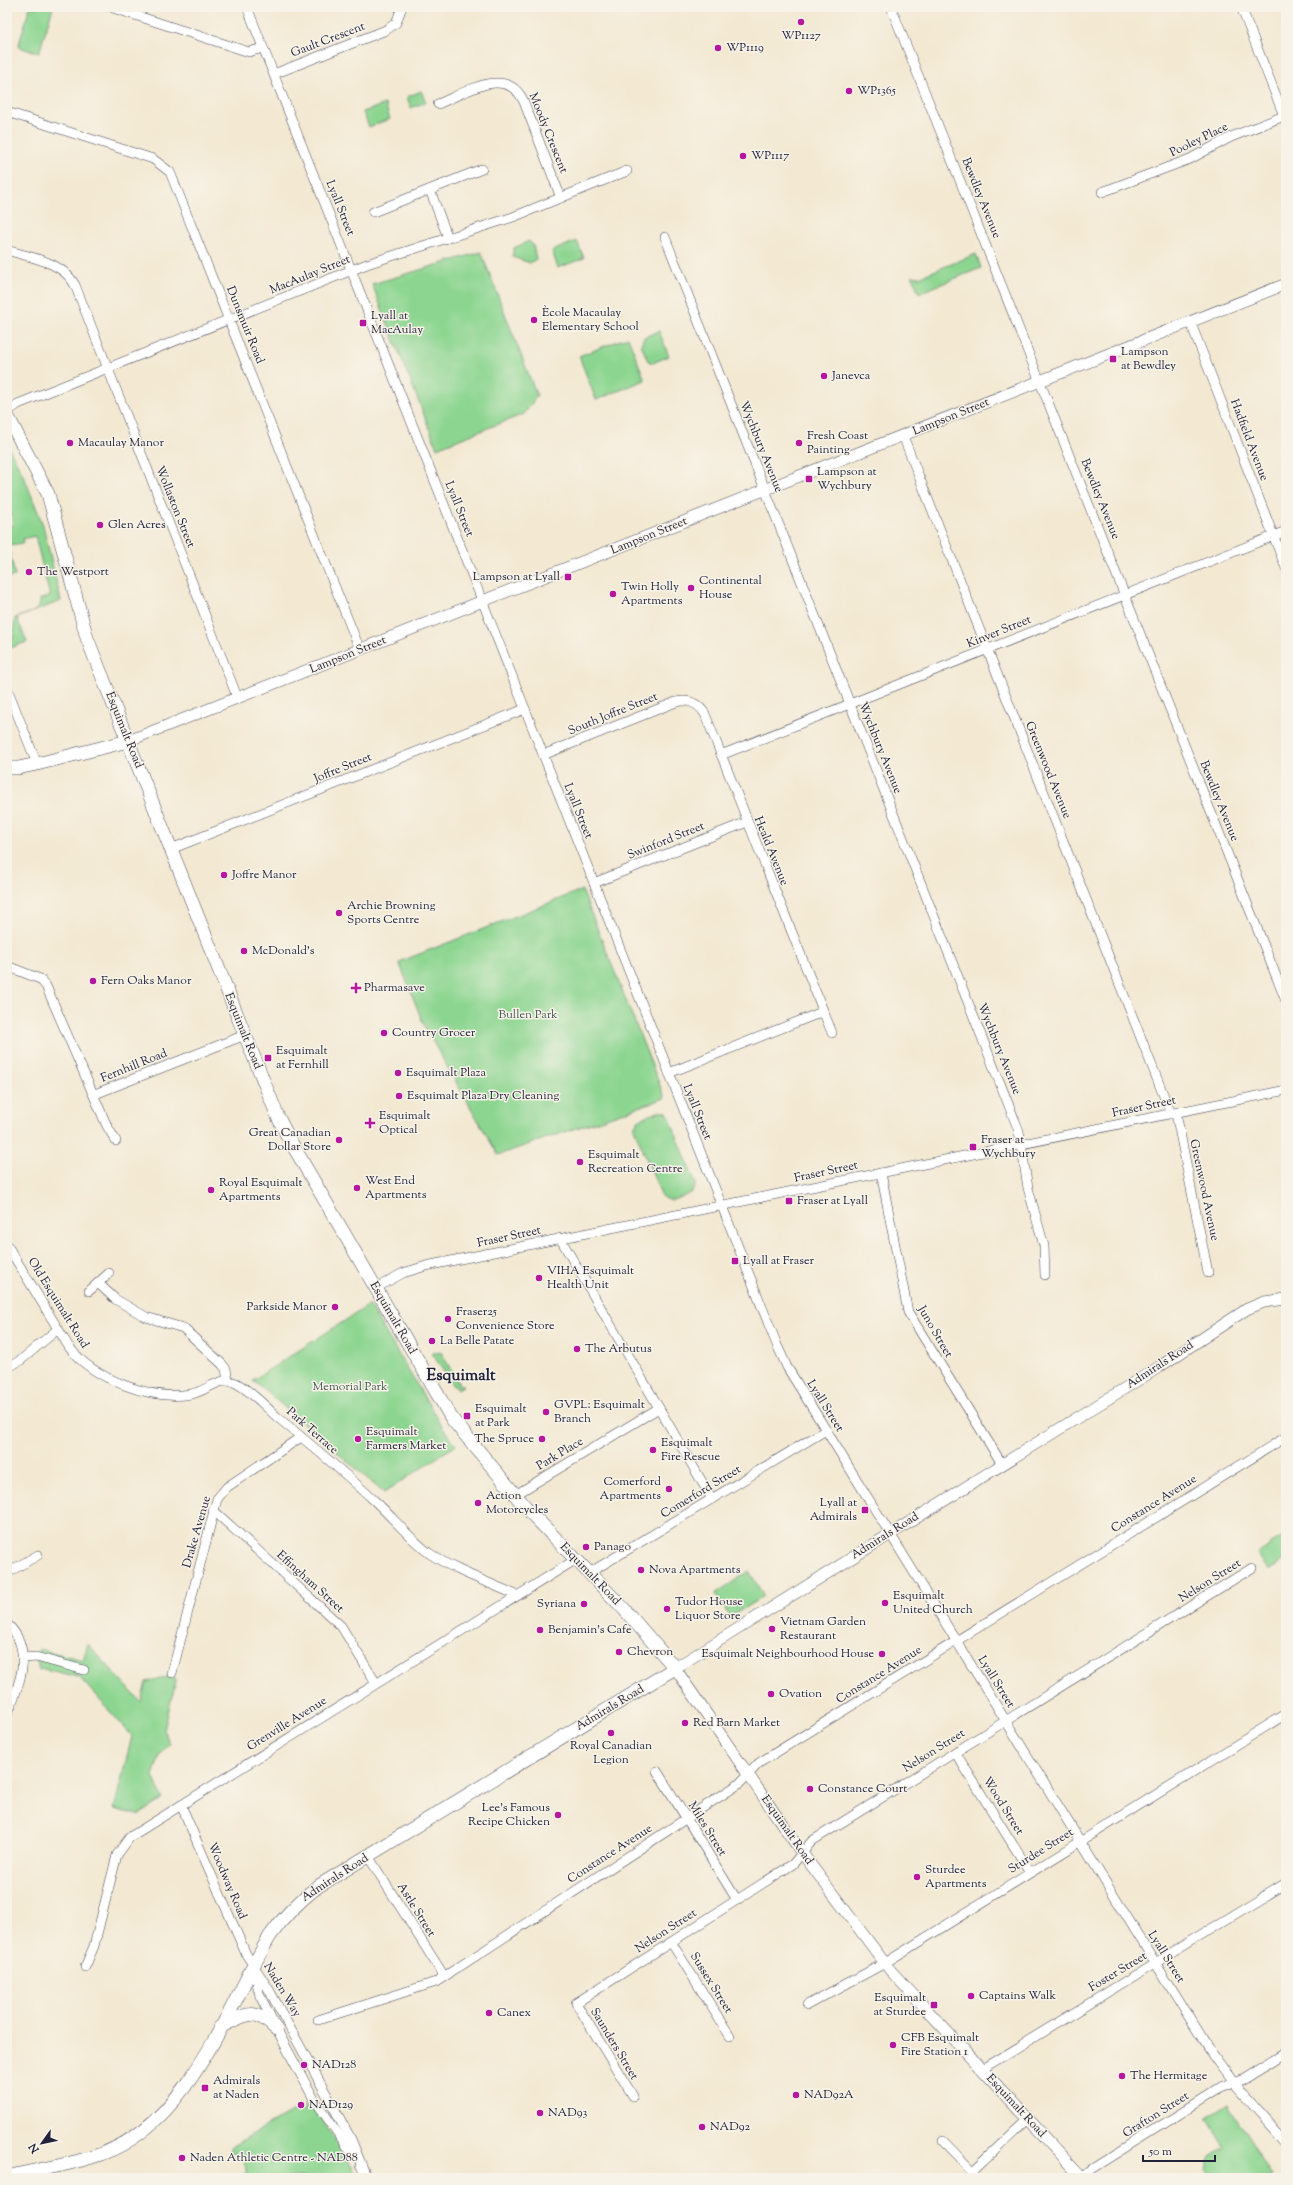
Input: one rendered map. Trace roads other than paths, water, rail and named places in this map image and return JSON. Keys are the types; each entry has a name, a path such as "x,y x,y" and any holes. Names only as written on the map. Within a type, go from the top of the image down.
{"main road":[{"name":"Esquimalt Road","path":"7,413 48,494 57,520 82,624 245,1035 282,1124 452,1419 516,1495 575,1560 624,1609 675,1668"},
{"name":"Lampson Street","path":"7,768 18,768 38,764 128,741"},
{"name":"Admirals Road","path":"7,2177 101,2154 135,2137 153,2124 183,2090 220,2027 253,1965 282,1918 296,1903 318,1887 675,1668"},
{"path":"220,2027 244,2016 256,2014 264,2017 276,2029"}],"street":[{"path":"110,7 249,52 263,48"},
{"name":"Lyall Street","path":"247,7 721,1205 777,1345 787,1366 1208,2048 1234,2083 1286,2141"},
{"name":"Gault Crescent","path":"274,74 386,30 396,22 402,7"},
{"name":"Bewdley Avenue","path":"891,7 1286,1001"},
{"path":"1241,7 1285,119"},
{"name":"Moody Crescent","path":"438,104 490,83 500,82 515,89 524,102 561,198"},
{"name":"Dunsmuir Road","path":"7,112 153,159 165,166 173,178 360,650"},
{"name":"Pooley Place","path":"1102,192 1190,159 1226,139 1285,119"},
{"path":"373,212 482,169"},
{"name":"MacAulay Street","path":"7,413 18,404 367,264 513,217 627,171"},
{"path":"430,190 448,238"},
{"name":"Wychbury Avenue","path":"665,237 1019,1131 1028,1188 1044,1246 1045,1275"},
{"name":"Wollaston Street","path":"7,250 58,267 70,276 108,368 238,699"},
{"name":"Lampson Street","path":"128,741 238,699 1286,284"},
{"name":"Hadfield Avenue","path":"1190,321 1286,568"},
{"name":"Greenwood Avenue","path":"903,436 987,650 1173,1113 1208,1273"},
{"name":"Kinver Street","path":"721,755 1286,531"},
{"path":"7,688 38,764"},
{"name":"South Joffre Street","path":"543,755 676,702 693,702"},
{"name":"Heald Avenue","path":"693,702 705,714 822,1012 832,1033"},
{"name":"Joffre Street","path":"171,849 525,709"},
{"name":"Swinford Street","path":"594,883 747,822"},
{"name":"Fernhill Road","path":"7,966 40,980 46,986 95,1094 245,1035"},
{"path":"669,1073 822,1012"},
{"name":"Fraser Street","path":"376,1288 412,1269 1286,1090"},
{"path":"95,1094 116,1141"},
{"name":"Juno Street","path":"881,1173 908,1312 1002,1464"},
{"path":"560,1238 712,1499"},
{"name":"Old Esquimalt Road","path":"7,1245 58,1329 75,1355 82,1362 125,1386 138,1391 184,1395 200,1392 216,1384 228,1381"},
{"path":"90,1291 108,1273"},
{"path":"98,1283 115,1299 146,1317 178,1326 188,1331 222,1364 228,1375 228,1381"},
{"name":"Admirals Road","path":"675,1668 1159,1367 1247,1309 1264,1302 1286,1299"},
{"path":"7,1368 21,1360 58,1329"},
{"name":"Park Terrace","path":"228,1381 241,1386 301,1437 376,1502 428,1553 516,1595"},
{"name":"Park Place","path":"516,1495 659,1408"},
{"name":"Comerford Street","path":"589,1573 826,1430"},
{"name":"Drake Avenue","path":"172,1673 217,1499 227,1487 301,1437"},
{"name":"Constance Avenue","path":"318,2020 436,1982 739,1784 759,1763 1286,1437"},
{"name":"Effingham Street","path":"213,1510 341,1626 376,1683"},
{"path":"7,1573 38,1555"},
{"name":"Grenville Avenue","path":"85,1967 94,1946 120,1850 135,1834 516,1595 575,1560"},
{"name":"Nelson Street","path":"576,2003 793,1864 812,1841 1252,1568"},
{"path":"7,1624 18,1636 23,1658 19,1680 7,1715"},
{"path":"23,1658 36,1657 84,1670"},
{"name":"Esquimalt Road","path":"675,1668 802,1853 885,1963 1083,2178"},
{"name":"Sturdee Street","path":"807,2005 885,1963 1286,1714"},
{"name":"Wood Street","path":"955,1752 1030,1872"},
{"name":"Miles Street","path":"657,1771 737,1900"},
{"name":"Woodway Road","path":"181,1805 246,1954 253,1965"},
{"name":"Astle Street","path":"368,1856 444,1976"},
{"name":"Foster Street","path":"982,2069 1286,1883"},
{"name":"Sussex Street","path":"671,1942 730,2036"},
{"name":"Naden Way","path":"253,1965 260,1996 276,2029 314,2099 366,2174"},
{"name":"Naden Way","path":"253,1965 272,1995 351,2139 366,2174"},
{"name":"Saunders Street","path":"576,2003 633,2096"},
{"name":"Grafton Street","path":"1083,2178 1092,2169 1221,2088 1234,2083 1286,2053"},
{"path":"973,2171 1028,2119"},
{"path":"944,2141 980,2178"}],"place":[{"name":"WP1127","path":"801,22"},
{"name":"WP1119","path":"718,48"},
{"name":"WP1365","path":"849,91"},
{"name":"WP1117","path":"743,156"},
{"name":"Ècole Macaulay Elementary School","path":"534,320"},
{"name":"Lyall at MacAulay","path":"363,323"},
{"name":"Lampson at Bewdley","path":"1113,359"},
{"name":"Janevca","path":"824,376"},
{"name":"Macaulay Manor","path":"70,443"},
{"name":"Fresh Coast Painting","path":"799,443"},
{"name":"Lampson at Wychbury","path":"809,479"},
{"name":"Glen Acres","path":"100,525"},
{"name":"The Westport","path":"29,572"},
{"name":"Lampson at Lyall","path":"568,577"},
{"name":"Continental House","path":"691,588"},
{"name":"Twin Holly Apartments","path":"613,594"},
{"name":"Joffre Manor","path":"224,875"},
{"name":"Archie Browning Sports Centre","path":"339,913"},
{"name":"McDonald's","path":"244,951"},
{"name":"Fern Oaks Manor","path":"93,981"},
{"name":"Pharmasave","path":"356,988"},
{"name":"Country Grocer","path":"384,1033"},
{"name":"Esquimalt at Fernhill","path":"268,1058"},
{"name":"Esquimalt Plaza","path":"398,1073"},
{"name":"Esquimalt Plaza Dry Cleaning","path":"399,1096"},
{"name":"Esquimalt Optical","path":"370,1123"},
{"name":"Great Canadian Dollar Store","path":"339,1140"},
{"name":"Fraser at Wychbury","path":"973,1147"},
{"name":"Esquimalt Recreation Centre","path":"580,1162"},
{"name":"West End Apartments","path":"357,1188"},
{"name":"Royal Esquimalt Apartments","path":"211,1190"},
{"name":"Fraser at Lyall","path":"789,1201"},
{"name":"Lyall at Fraser","path":"735,1261"},
{"name":"VIHA Esquimalt Health Unit","path":"539,1278"},
{"name":"Parkside Manor","path":"335,1307"},
{"name":"Fraser25 Convenience Store","path":"448,1319"},
{"name":"La Belle Patate","path":"432,1341"},
{"name":"The Arbutus","path":"577,1349"},
{"name":"GVPL: Esquimalt Branch","path":"546,1412"},
{"name":"Esquimalt at Park","path":"467,1416"},
{"name":"Esquimalt Farmers Market","path":"358,1439"},
{"name":"The Spruce","path":"542,1439"},
{"name":"Esquimalt Fire Rescue","path":"653,1450"},
{"name":"Comerford Apartments","path":"669,1489"},
{"name":"Action Motorcycles","path":"478,1503"},
{"name":"Lyall at Admirals","path":"865,1510"},
{"name":"Panago","path":"586,1547"},
{"name":"Nova Apartments","path":"641,1570"},
{"name":"Esquimalt United Church","path":"885,1603"},
{"name":"Syriana","path":"584,1604"},
{"name":"Tudor House Liquor Store","path":"667,1609"},
{"name":"Vietnam Garden Restaurant","path":"772,1629"},
{"name":"Benjamin's Cafe","path":"540,1630"},
{"name":"Chevron","path":"619,1652"},
{"name":"Esquimalt Neighbourhood House","path":"882,1654"},
{"name":"Ovation","path":"771,1694"},
{"name":"Red Barn Market","path":"685,1723"},
{"name":"Royal Canadian Legion","path":"611,1733"},
{"name":"Constance Court","path":"810,1789"},
{"name":"Lee's Famous Recipe Chicken","path":"558,1815"},
{"name":"Sturdee Apartments","path":"917,1877"},
{"name":"Captains Walk","path":"971,1996"},
{"name":"Esquimalt at Sturdee","path":"934,2005"},
{"name":"Canex","path":"489,2013"},
{"name":"CFB Esquimalt Fire Station 1","path":"893,2045"},
{"name":"NAD128","path":"304,2065"},
{"name":"The Hermitage","path":"1122,2076"},
{"name":"Admirals at Naden","path":"205,2088"},
{"name":"NAD92A","path":"796,2095"},
{"name":"NAD129","path":"301,2105"},
{"name":"NAD93","path":"540,2113"},
{"name":"NAD92","path":"702,2127"},
{"name":"Naden Athletic Centre - NAD88","path":"182,2158"}],"district":[{"name":"Esquimalt","path":"461,1376"}],"park label":[{"name":"Bullen Park","path":"528,1015"},
{"name":"Memorial Park","path":"350,1387"}]}
